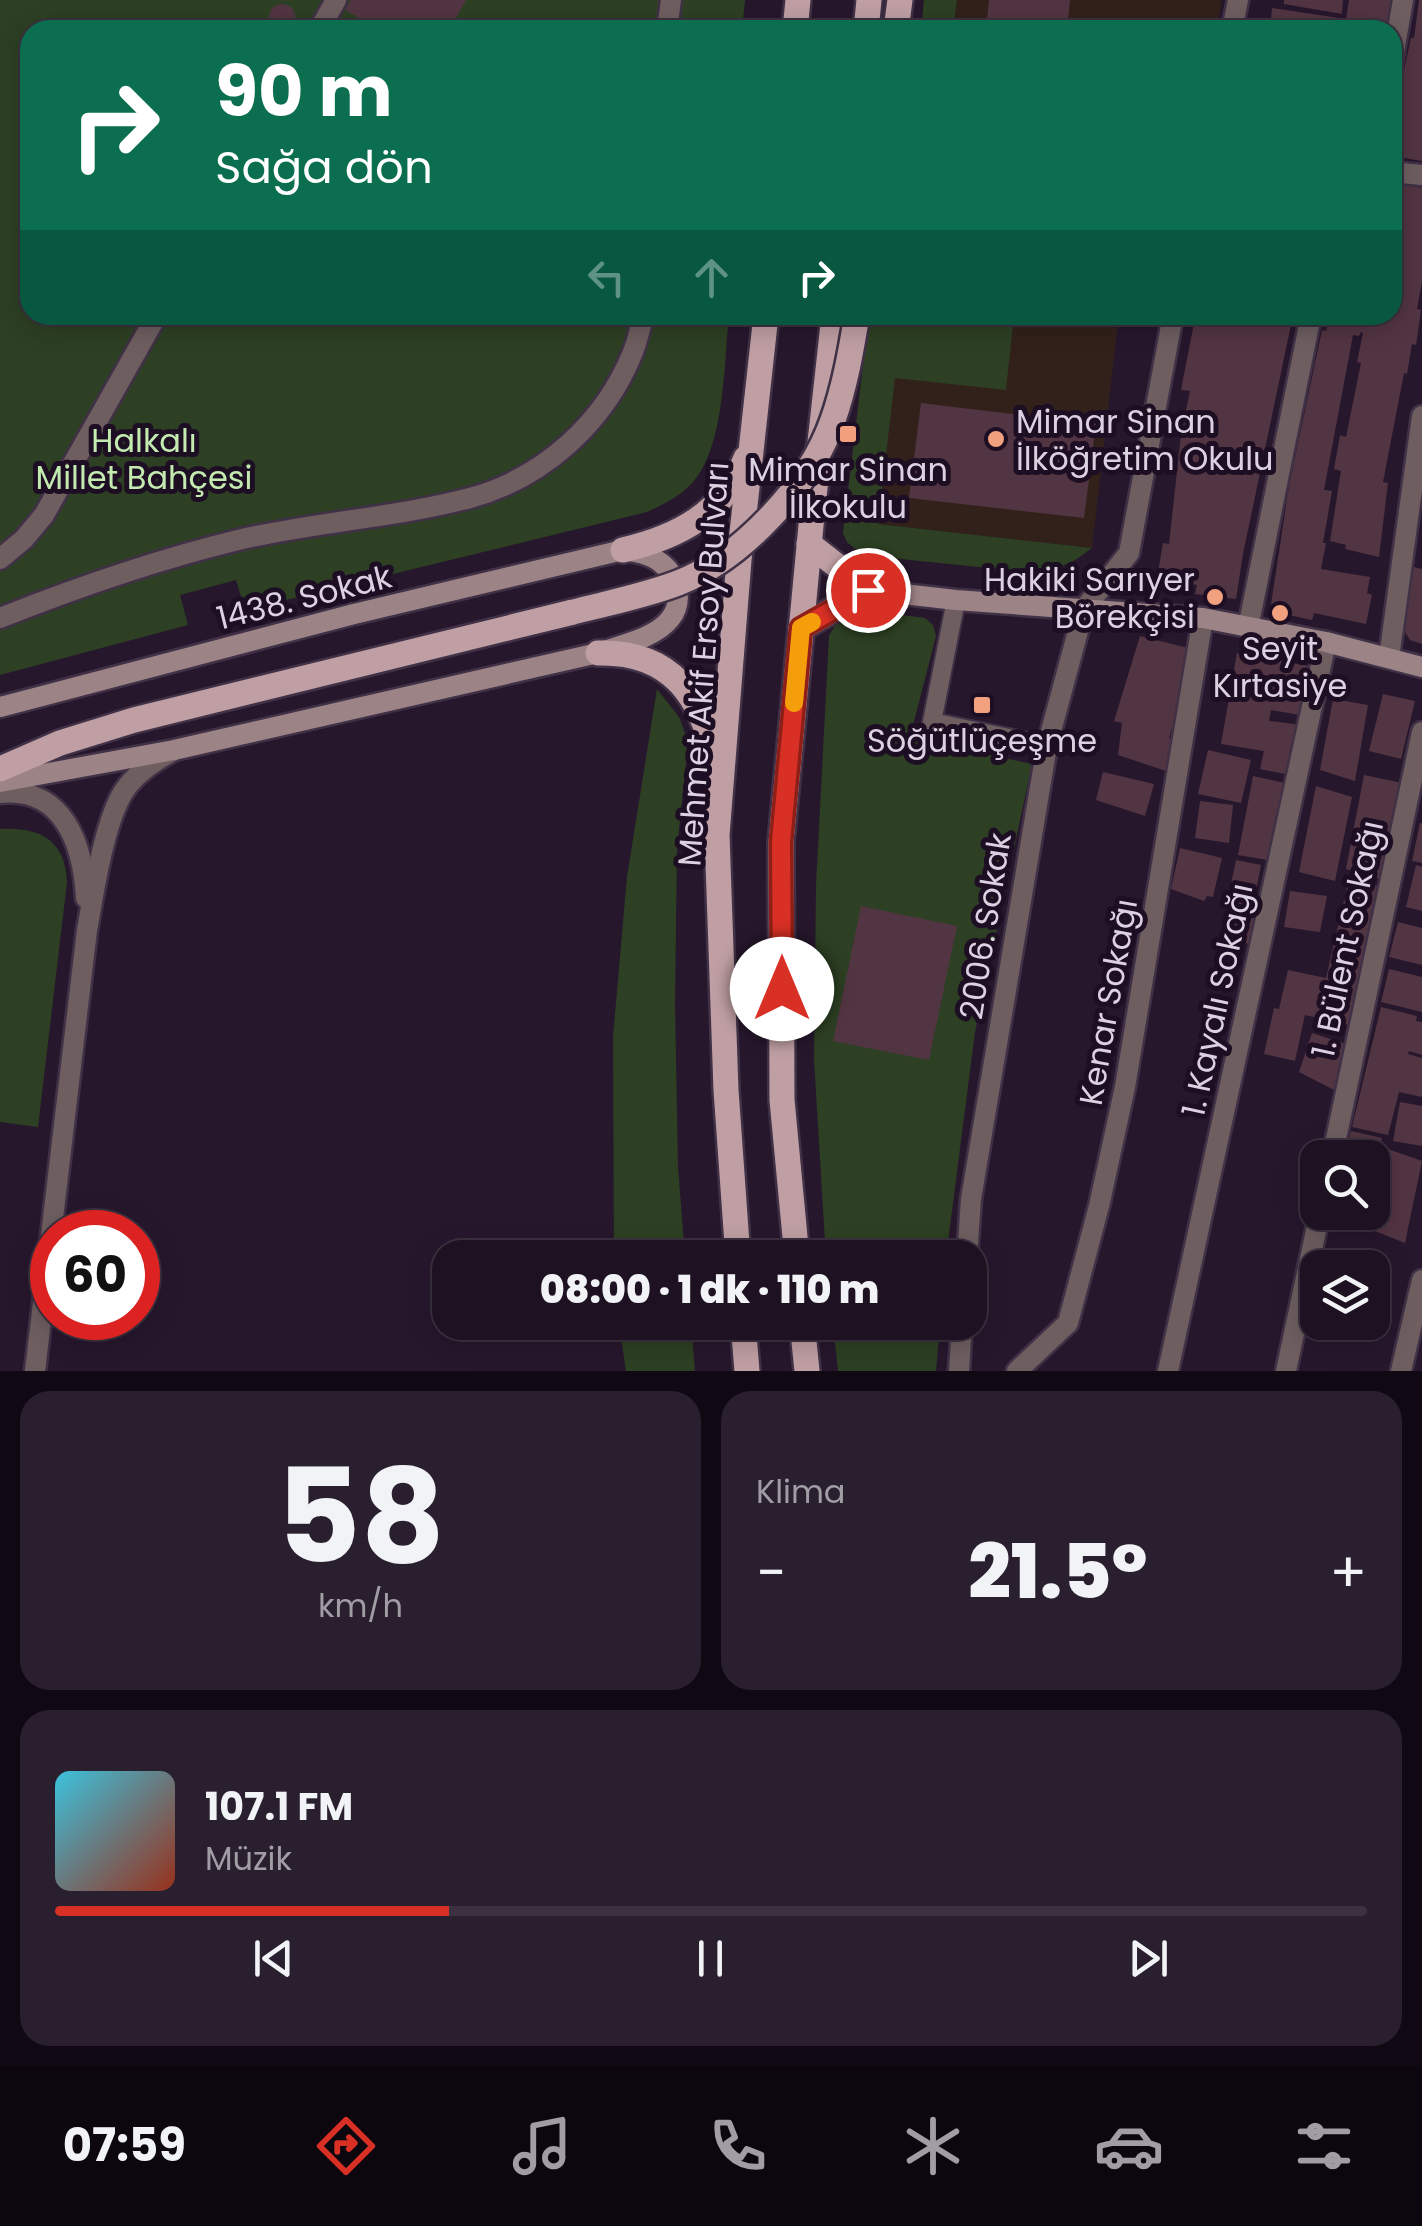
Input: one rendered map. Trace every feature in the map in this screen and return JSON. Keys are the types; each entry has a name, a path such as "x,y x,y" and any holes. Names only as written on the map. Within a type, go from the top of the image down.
{"main road":[{"name":"Mehmet Akif Ersoy Bulvarı","path":"737,1240 726,1090 717,835 765,325"},
{"path":"794,1240 782,1100 781,842 833,325"},
{"path":"0,769 134,720 574,612 680,582 728,556 769,520 805,475 832,424 849,367 855,325"},
{"path":"623,550 658,542 689,526 717,504 739,474 753,440"},
{"path":"801,628 868,590 809,544"},
{"path":"598,653 646,660 676,677 687,689 709,735 720,792"},
{"path":"744,1340 747,1371"},
{"path":"804,1340 807,1371"}],"street":[{"path":"0,559 24,539 44,514 151,325"},
{"path":"0,618 82,585 183,554 288,529 472,498 516,480 552,458 586,428 612,392 633,352 641,325"},
{"path":"1084,609 1129,552 1171,325"},
{"path":"1248,628 1309,325"},
{"path":"1389,658 1422,416"},
{"path":"0,782 174,750 598,653 655,631 669,620 678,605 678,589 672,574 660,562 623,550"},
{"name":"1438. Sokak","path":"0,707 354,614 623,550"},
{"path":"868,590 1203,618 1326,642 1422,668"},
{"name":"2006. Sokak","path":"968,1240 971,1199 1047,746 1084,609"},
{"name":"Kenar Sokağı","path":"1017,1371 1068,1324 1100,1206 1125,1087 1203,618"},
{"name":"1. Kayalı Sokağı","path":"1168,1371 1326,642"},
{"name":"1. Bülent Sokağı","path":"1336,1140 1422,732"},
{"path":"35,1371 87,930 97,877 115,809 125,790 154,760 174,750"},
{"path":"0,793 22,793 50,803 67,824 84,876 87,930"},
{"path":"1286,1371 1316,1230"},
{"path":"1401,1371 1422,1280"},
{"path":"959,1371 961,1340"}],"lane":[{"path":"956,600 932,722 1047,746"}],"shaded area":[{"path":"957,0 1222,0 1218,20 954,20"},
{"name":"Mimar Sinan İlköğretim Okulu","path":"901,325 1118,325 1092,548 878,524"}],"green space":[{"name":"Halkalı Millet Bahçesi","path":"0,0 745,0 743,20 20,20 20,325 728,325 717,426 704,466 678,496 647,512 245,610 236,580 180,595 188,625 0,675"},
{"path":"924,0 957,0 954,20 922,20"},
{"path":"868,325 1013,325 1006,390 895,378 878,524 1092,548 1071,563 1046,570 1019,571 862,555 843,533"},
{"path":"856,612 925,618 933,625 936,636 910,737 1032,764 975,1032 948,1240 825,1240 814,1059 816,886 829,636 837,623"},
{"path":"657,689 679,717 687,752 677,849 675,1002 678,1167 684,1240 614,1240 613,1037 627,877"},
{"path":"0,829 27,830 47,839 61,855 67,882 38,1127 0,1122"},
{"path":"621,1340 692,1340 695,1371 626,1371"},
{"path":"835,1340 939,1340 936,1371 838,1371"}],"building":[{"path":"351,0 466,0 455,20 363,20 345,10"},
{"path":"989,0 1070,0 1068,20 987,20"},
{"path":"1284,0 1343,0 1342,14 1284,4"},
{"path":"1349,0 1391,0 1388,20 1271,20 1272,8 1346,19"},
{"path":"1422,0 1422,161 1402,158 1402,79"},
{"path":"277,5 287,5 294,12 294,20 270,20 270,12"},
{"path":"1402,185 1422,188 1422,282 1417,309 1421,310 1416,345 1412,344 1407,374 1404,373 1383,482 1388,483 1379,557 1330,541 1341,471 1334,469 1340,435 1346,437 1361,363 1357,362 1361,332 1359,336 1353,335 1324,490 1332,491 1321,569 1370,577 1367,593 1372,595 1366,624 1314,613 1312,620 1270,611 1289,486 1322,330 1326,331 1328,325 1402,325"},
{"path":"1194,325 1291,325 1236,599 1195,594 1197,585 1157,578 1163,543 1169,544 1190,391 1181,390"},
{"path":"921,403 1096,424 1084,518 909,498"},
{"path":"1406,565 1422,569 1422,644 1410,640 1396,618"},
{"path":"1140,636 1196,650 1169,738 1175,739 1169,772 1118,755 1122,723 1114,721"},
{"path":"1237,653 1309,666 1300,715 1271,710 1269,721 1302,725 1290,775 1260,769 1264,751 1221,744"},
{"path":"1383,694 1415,701 1401,759 1369,751"},
{"path":"1333,699 1368,705 1355,781 1320,770"},
{"path":"1208,750 1251,760 1241,803 1198,794"},
{"path":"1103,772 1154,784 1145,816 1096,800"},
{"path":"1364,775 1402,783 1380,879 1346,869"},
{"path":"1253,776 1289,784 1273,861 1238,855"},
{"path":"1316,786 1352,797 1335,881 1299,872"},
{"path":"1200,801 1233,805 1229,843 1195,838"},
{"path":"1422,823 1422,863 1412,861"},
{"path":"1180,848 1222,858 1213,897 1207,896 1204,901 1171,889"},
{"path":"1236,860 1261,865 1255,895 1230,889"},
{"path":"1416,865 1422,867 1422,911 1406,907"},
{"path":"1349,879 1384,887 1353,1026 1305,1015 1295,1061 1264,1054 1274,1008 1279,1009 1288,970 1326,978"},
{"path":"1290,891 1327,896 1320,932 1284,927"},
{"path":"1229,899 1262,907 1254,945 1221,938"},
{"path":"861,906 957,926 929,1060 833,1041"},
{"path":"1398,922 1422,928 1422,965 1389,957"},
{"path":"1389,969 1422,977 1422,1012 1381,1002"},
{"path":"1381,1007 1417,1016 1416,1021 1422,1022 1422,1055 1409,1051 1408,1054 1422,1058 1422,1097 1399,1092 1388,1135 1352,1127"},
{"path":"1312,1033 1346,1044 1334,1090 1299,1072"},
{"path":"1400,1102 1422,1106 1422,1146 1393,1141"},
{"path":"1351,1131 1382,1138 1381,1140 1349,1140"},
{"path":"1390,1150 1422,1161 1405,1243 1372,1230 1390,1230"}],"slow traffic":[{"path":"794,703 801,628 812,622"}],"place":[{"name":"Mimar Sinan İlkokulu","path":"848,434"},
{"name":"Mimar Sinan İlköğretim Okulu","path":"996,439"},
{"name":"Hakiki Sarıyer Börekçisi","path":"1215,597"},
{"name":"Seyit Kırtasiye","path":"1280,613"},
{"name":"Söğütlüçeşme","path":"982,705"}],"route":[{"path":"782,989 781,842 801,628 868,590"}]}
